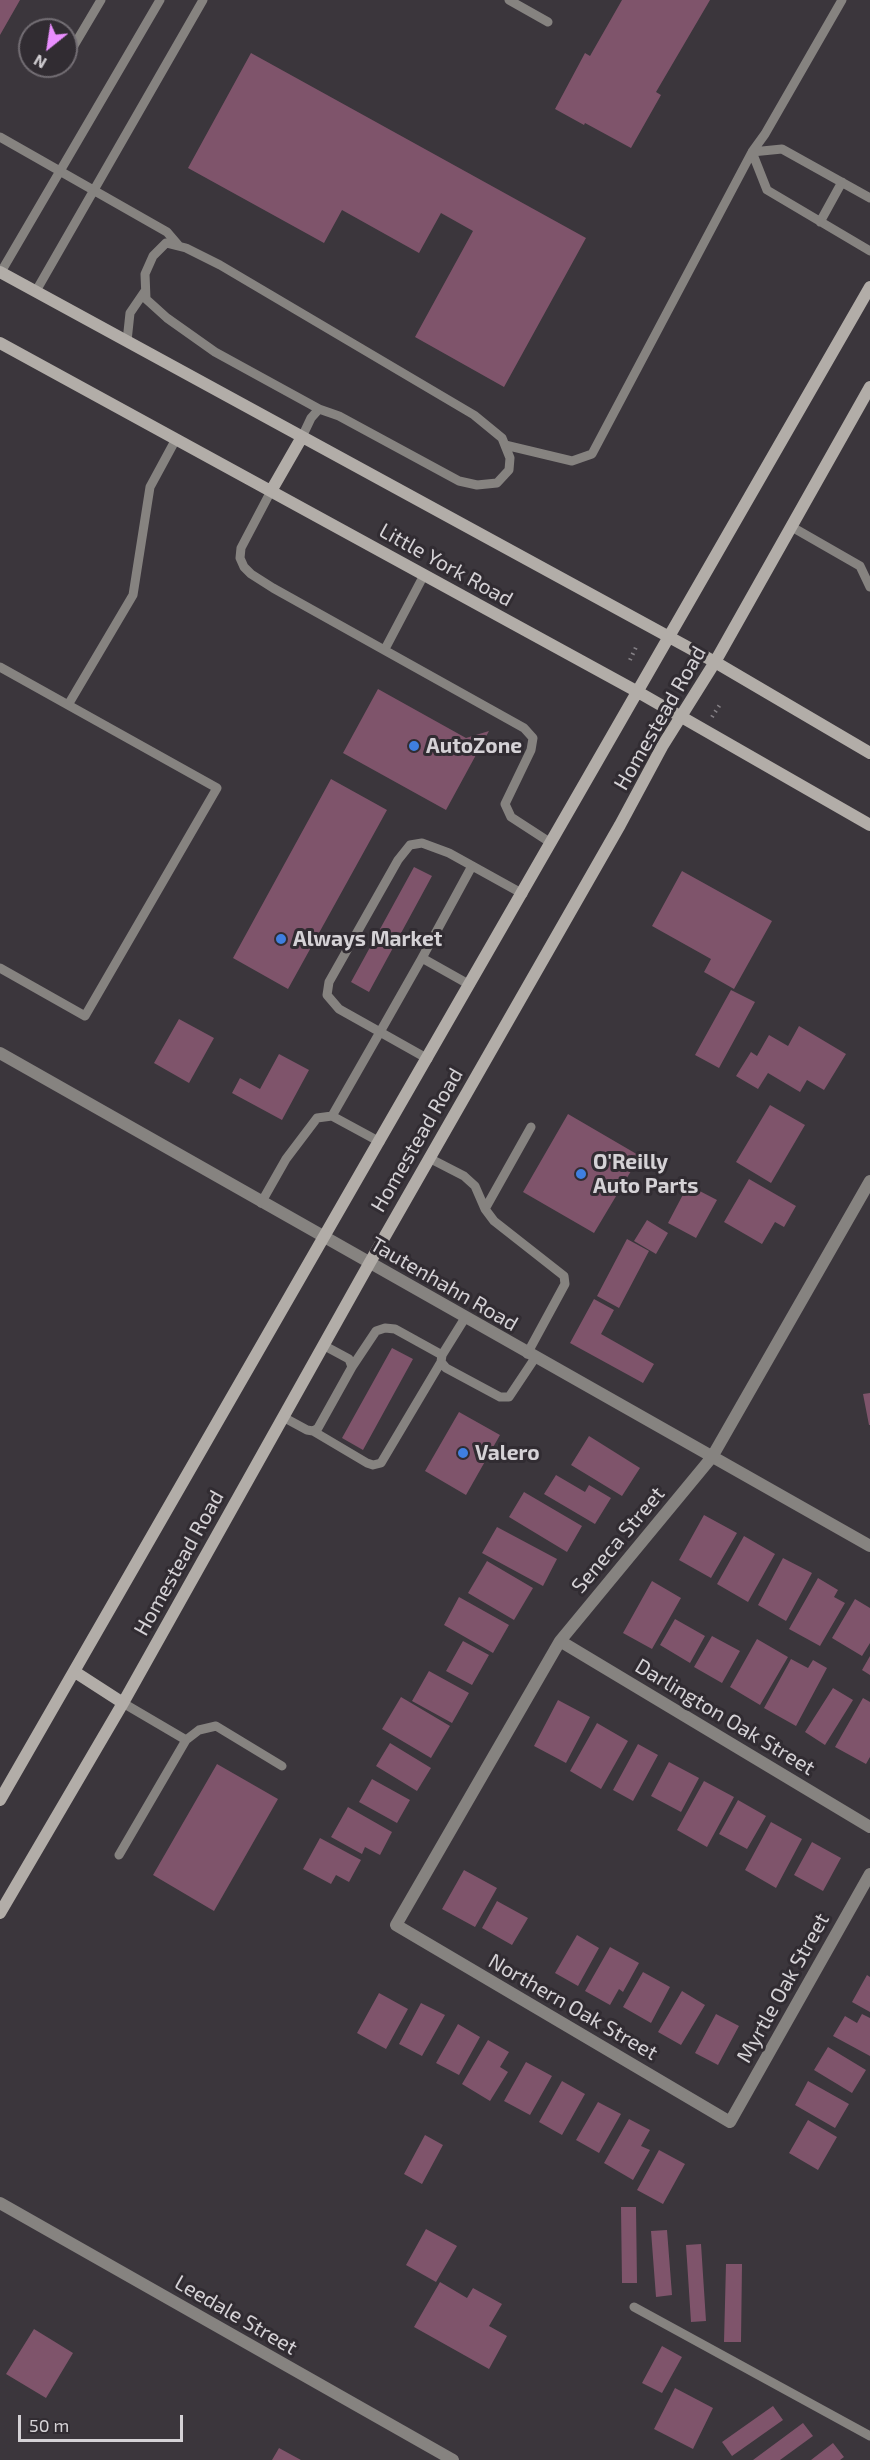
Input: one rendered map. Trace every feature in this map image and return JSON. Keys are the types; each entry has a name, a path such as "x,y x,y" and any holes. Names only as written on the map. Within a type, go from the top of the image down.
{"main road":[{"name":"Little York Road","path":"0,272 715,662 870,753"},
{"name":"Homestead Road","path":"0,1800 75,1672 163,1512 428,1059 870,287"},
{"name":"Little York Road","path":"0,343 638,692 870,825"},
{"name":"Homestead Road","path":"0,1913 123,1702 429,1158 615,836 680,716 715,662 870,387"},
{"path":"270,491 302,437"},
{"path":"75,1672 123,1702"}],"street":[{"name":"Tautenhahn Road","path":"0,1053 324,1239 870,1546"},
{"name":"Seneca Street","path":"396,1925 560,1641 712,1457 870,1181"},
{"name":"Darlington Oak Street","path":"560,1641 870,1827"},
{"name":"Myrtle Oak Street","path":"730,2122 870,1874"},
{"name":"Northern Oak Street","path":"396,1925 730,2122"},
{"name":"Leedale Street","path":"0,2203 453,2460"}],"lane":[{"path":"78,39 101,0"},
{"path":"0,272 160,0"},
{"path":"36,291 203,0"},
{"path":"509,0 548,22"},
{"path":"505,445 572,461 592,454 752,152 765,134 842,0"},
{"path":"0,137 167,232 180,247"},
{"path":"752,152 783,149 870,198"},
{"path":"752,152 766,190 870,252"},
{"path":"820,222 842,182"},
{"path":"166,243 220,265 464,409 502,438 505,445 510,458 509,470 497,483 477,485 459,481 348,420 319,409 215,352 167,318 146,299 145,274 153,256 166,243"},
{"path":"127,341 130,313 146,290"},
{"path":"302,437 310,418 319,409"},
{"path":"68,705 133,595 150,487 176,439"},
{"path":"270,491 241,548 240,558 244,567 261,582 385,649 530,733 533,738 531,750 505,804 511,817 551,843"},
{"path":"792,527 860,566 870,587"},
{"path":"385,649 424,575"},
{"path":"0,667 217,788 85,1016 0,968"},
{"path":"428,1059 339,1009 327,995 329,982 398,860 410,845 422,843 449,853 522,894"},
{"path":"332,1116 472,866"},
{"path":"422,958 470,985"},
{"path":"261,1203 286,1159 317,1118 332,1116 380,1142"},
{"path":"485,1209 531,1127"},
{"path":"313,1431 318,1428 351,1367 376,1331 385,1328 395,1329 442,1358 446,1368 500,1397 509,1397 514,1392 565,1284 564,1276 494,1221 485,1209 475,1185 464,1176 429,1158"},
{"path":"283,1417 313,1431 367,1463 373,1465 381,1463 465,1318"},
{"path":"323,1345 349,1359 351,1367"},
{"path":"123,1702 186,1740"},
{"path":"119,1856 186,1740 199,1731 216,1726 282,1766"},
{"path":"634,2307 870,2436"}],"path":[{"path":"630,660 637,645"},
{"path":"711,718 721,703"}],"building":[{"path":"0,0 20,0 0,35"},
{"path":"622,0 710,0 656,92 661,95 631,148 555,109 585,53 590,56"},
{"path":"251,53 586,238 504,387 415,337 473,231 441,213 419,253 342,210 324,243 188,168"},
{"name":"AutoZone","path":"378,689 466,738 489,731 446,810 343,753"},
{"path":"331,779 387,810 288,989 233,958"},
{"path":"414,867 432,876 369,992 351,982"},
{"path":"682,871 772,921 734,989 704,972 711,959 652,926"},
{"path":"731,990 755,1002 719,1068 695,1055"},
{"path":"179,1019 214,1038 189,1083 154,1063"},
{"path":"799,1026 846,1054 824,1090 807,1080 800,1092 768,1073 758,1089 736,1076 751,1052 757,1056 769,1035 788,1046"},
{"path":"279,1054 309,1070 282,1120 232,1093 240,1078 260,1089"},
{"path":"770,1105 805,1125 771,1183 736,1162"},
{"name":"O'Reilly Auto Parts","path":"568,1114 640,1156 594,1233 523,1192"},
{"path":"749,1179 796,1206 784,1227 775,1222 762,1244 724,1222"},
{"path":"688,1185 717,1200 696,1238 668,1223"},
{"path":"647,1220 668,1233 656,1254 634,1241"},
{"path":"627,1239 649,1251 619,1308 597,1296"},
{"path":"594,1299 614,1310 601,1334 654,1364 643,1383 570,1343"},
{"path":"392,1348 413,1359 363,1450 342,1438"},
{"path":"870,1393 870,1425 869,1425 863,1394"},
{"name":"Valero","path":"459,1412 500,1435 466,1495 425,1471"},
{"path":"589,1436 640,1468 622,1496 571,1465"},
{"path":"556,1475 585,1492 589,1485 611,1498 595,1524 544,1494"},
{"path":"524,1492 582,1526 567,1552 509,1517"},
{"path":"704,1515 737,1533 711,1578 679,1560"},
{"path":"497,1527 557,1559 543,1586 482,1553"},
{"path":"744,1536 775,1554 748,1602 717,1584"},
{"path":"783,1558 812,1573 786,1621 758,1605"},
{"path":"487,1561 533,1588 514,1620 468,1593"},
{"path":"818,1578 838,1590 834,1597 845,1603 820,1646 789,1629"},
{"path":"652,1581 681,1598 652,1649 623,1633"},
{"path":"459,1597 509,1625 493,1653 444,1625"},
{"path":"855,1599 870,1608 870,1643 862,1656 832,1638"},
{"path":"675,1619 705,1636 690,1663 660,1645"},
{"path":"712,1636 740,1651 722,1683 694,1667"},
{"path":"757,1639 788,1657 760,1705 730,1687"},
{"path":"463,1641 489,1655 472,1685 446,1671"},
{"path":"870,1656 870,1675 862,1670"},
{"path":"791,1659 808,1668 813,1660 827,1668 796,1726 764,1708"},
{"path":"429,1671 469,1693 452,1723 412,1701"},
{"path":"833,1688 853,1700 825,1745 805,1732"},
{"path":"401,1697 450,1726 431,1758 382,1729"},
{"path":"863,1698 870,1702 870,1757 866,1764 835,1747"},
{"path":"558,1700 590,1717 566,1763 534,1746"},
{"path":"597,1723 628,1741 601,1789 570,1771"},
{"path":"390,1743 431,1768 417,1791 376,1766"},
{"path":"638,1744 658,1755 633,1801 613,1790"},
{"path":"669,1762 699,1778 681,1812 651,1796"},
{"path":"217,1764 278,1799 214,1911 153,1875"},
{"path":"372,1779 410,1800 397,1823 359,1802"},
{"path":"704,1781 734,1797 707,1847 677,1830"},
{"path":"738,1800 766,1816 747,1849 719,1834"},
{"path":"348,1807 392,1832 380,1855 365,1847 362,1854 331,1837"},
{"path":"771,1822 802,1839 776,1888 745,1870"},
{"path":"320,1838 361,1860 349,1882 336,1875 331,1884 303,1869"},
{"path":"812,1842 841,1858 823,1891 794,1875"},
{"path":"464,1870 497,1888 475,1927 442,1909"},
{"path":"497,1901 528,1918 512,1945 482,1928"},
{"path":"577,1935 599,1948 578,1986 555,1973"},
{"path":"610,1947 639,1963 623,1992 619,1989 610,2005 585,1991"},
{"path":"643,1972 670,1987 651,2023 623,2007"},
{"path":"867,1975 870,1977 870,2012 852,2002"},
{"path":"682,1991 705,2005 681,2045 658,2032"},
{"path":"379,1993 408,2009 386,2049 357,2033"},
{"path":"421,2003 445,2015 422,2056 399,2044"},
{"path":"716,2014 739,2026 718,2065 695,2053"},
{"path":"862,2014 870,2018 870,2056 833,2036 845,2016 857,2023"},
{"path":"458,2024 480,2037 459,2075 436,2063"},
{"path":"488,2040 509,2052 500,2067 508,2072 490,2101 462,2084"},
{"path":"828,2047 866,2070 852,2093 814,2070"},
{"path":"526,2062 552,2076 530,2115 504,2101"},
{"path":"562,2081 585,2094 562,2135 539,2122"},
{"path":"808,2081 849,2104 835,2128 795,2105"},
{"path":"598,2102 621,2114 599,2153 576,2140"},
{"path":"629,2119 650,2130 641,2146 650,2150 633,2180 604,2163"},
{"path":"808,2120 837,2137 818,2170 789,2153"},
{"path":"425,2135 443,2145 422,2184 404,2174"},
{"path":"659,2150 685,2164 663,2204 637,2190"},
{"path":"621,2207 636,2207 637,2283 622,2283"},
{"path":"426,2229 457,2246 436,2282 406,2265"},
{"path":"667,2230 672,2295 656,2297 651,2231"},
{"path":"701,2244 706,2321 691,2322 686,2245"},
{"path":"726,2264 742,2264 741,2342 724,2342"},
{"path":"440,2282 467,2298 473,2288 502,2304 489,2326 507,2336 489,2369 414,2327"},
{"path":"34,2329 73,2353 46,2398 6,2374"},
{"path":"662,2346 682,2357 662,2393 642,2383"},
{"path":"675,2388 713,2408 693,2449 654,2429"},
{"path":"773,2406 783,2420 732,2456 722,2442"},
{"path":"803,2423 813,2436 780,2460 753,2460"},
{"path":"833,2443 844,2457 840,2460 811,2460"},
{"path":"279,2448 301,2460 272,2460"}],"place":[{"name":"AutoZone","path":"414,746"},
{"name":"Always Market","path":"281,939"},
{"name":"O'Reilly Auto Parts","path":"581,1174"},
{"name":"Valero","path":"463,1453"}]}
